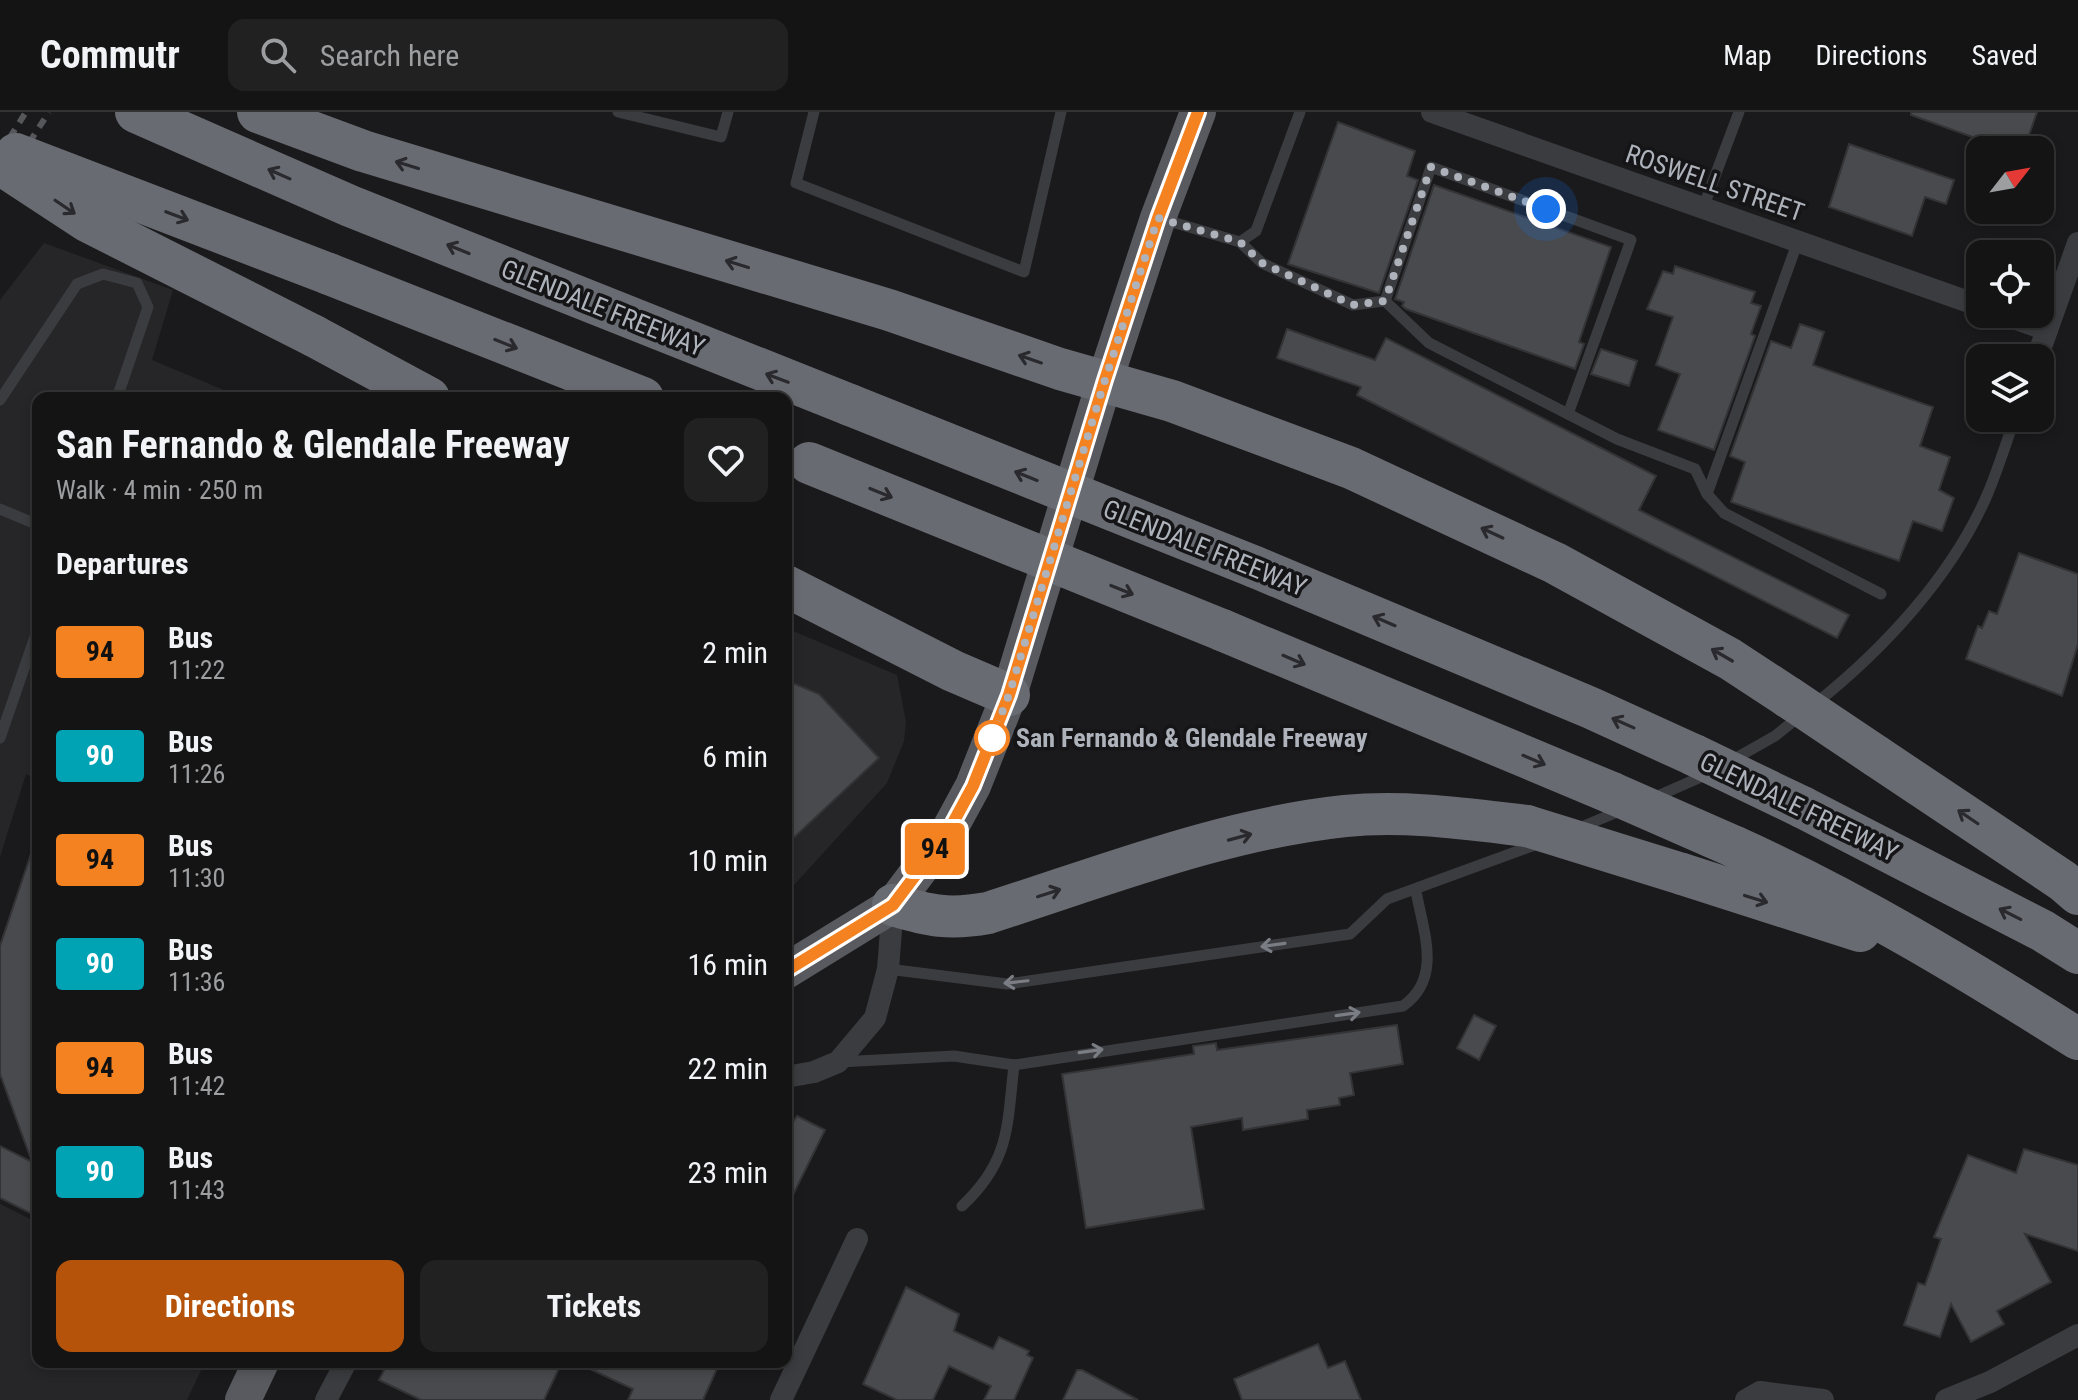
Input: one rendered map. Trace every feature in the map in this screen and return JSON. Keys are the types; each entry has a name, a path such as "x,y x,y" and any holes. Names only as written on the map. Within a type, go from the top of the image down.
{"highway":[{"name":"GLENDALE FREEWAY","path":"136,112 350,206 1255,567 1577,702 1802,807 2043,931 2078,953"},
{"path":"258,112 363,151 889,310 1060,369 1172,401 1365,474 1555,563 1730,659 2078,894"},
{"path":"0,148 628,392"},
{"path":"0,164 87,221 418,392"},
{"path":"797,459 1222,630 1735,847 1781,868 1952,959 2078,1039"},
{"path":"792,589 953,671 1009,695"},
{"path":"893,905 935,918 958,918 988,913 1178,853 1289,824 1348,816 1439,816 1527,826 1604,847 1952,959"}],"main road":[{"path":"792,967 893,905 948,832 973,786 1009,695 1105,380 1158,218 1198,112"},
{"path":"243,1400 258,1368"}],"street":[{"name":"ROSWELL STREET","path":"1432,112 1966,301"},
{"path":"2042,344 2078,243"},
{"path":"2041,328 2047,330"},
{"path":"792,1076 814,1072 838,1062 875,1018 888,969 893,905"},
{"path":"781,1400 857,1239"},
{"path":"1946,1400 1990,1382 2078,1335"},
{"path":"326,1400 343,1368"},
{"path":"1746,1400 1760,1392 1823,1400"}],"lane":[{"path":"618,112 721,137 728,112"},
{"path":"814,112 796,183 1024,272 1061,112"},
{"path":"1240,242 1256,231 1300,112"},
{"path":"1703,208 1739,112"},
{"path":"1385,301 1431,167 1631,240 1568,414"},
{"path":"1158,218 1240,242 1262,263 1353,305 1385,301"},
{"path":"1707,494 1798,241"},
{"path":"0,400 77,284 103,274 137,283 148,307 119,392"},
{"path":"1385,301 1429,343 1617,439 1695,469 1707,494 1724,513 1881,594"},
{"path":"888,969 1007,984 1350,934 1387,899 1416,891 1698,780 1775,736 1843,682 1907,615 1947,566 1987,494 2010,432"},
{"path":"0,509 32,522"},
{"path":"0,738 32,645"},
{"path":"838,1062 954,1056 1014,1065 1403,1006 1417,997 1428,974 1416,891"},
{"path":"962,1206 991,1174 1003,1151 1014,1065"}],"shaded area":[{"path":"44,243 173,290 152,360 229,392 32,392 32,777 26,774 0,857 0,300"},
{"path":"792,631 897,675 906,722 904,741 887,783 794,885"},
{"path":"0,1204 32,1220 32,1368 202,1368 187,1400 0,1400"}],"building":[{"path":"1911,112 2037,112 2029,136 1970,136 1911,115"},
{"path":"1338,122 1415,151 1407,176 1418,180 1379,293 1288,264"},
{"path":"1849,144 1954,180 1946,204 1925,197 1912,236 1829,207"},
{"path":"1434,185 1611,247 1579,342 1584,344 1575,369 1406,309 1402,306 1404,302 1395,299"},
{"path":"1675,266 1755,292 1751,303 1761,306 1751,334 1755,336 1714,450 1658,430 1680,374 1656,365 1673,317 1647,309 1663,271 1673,274"},
{"path":"1800,324 1824,332 1813,365 1933,407 1920,446 1950,457 1939,490 1954,498 1942,531 1913,521 1899,561 1731,502 1745,462 1730,456 1771,341 1791,348"},
{"path":"1287,329 1375,360 1386,338 1656,476 1639,510 1849,615 1837,638 1357,395 1361,387 1277,358"},
{"path":"1601,349 1637,361 1629,386 1591,374"},
{"path":"2019,553 2078,574 2078,644 2062,696 1966,659 1978,626 1982,628 1989,611 1997,614"},
{"path":"792,683 819,694 879,758 792,839"},
{"path":"32,851 32,1162 0,1074 0,946"},
{"path":"1474,1015 1496,1026 1479,1060 1457,1048"},
{"path":"1397,1025 1403,1064 1350,1073 1354,1095 1339,1098 1340,1105 1307,1110 1308,1119 1243,1130 1242,1118 1191,1127 1204,1209 1086,1228 1062,1074 1194,1054 1193,1046 1216,1043 1217,1050"},
{"path":"797,1116 825,1130 792,1197 792,1122"},
{"path":"0,1146 32,1162 32,1214 0,1198"},
{"path":"2024,1149 2078,1165 2078,1251 2025,1234 2051,1282 1997,1311 2004,1324 1971,1342 1951,1304 1940,1337 1904,1325 1918,1283 1925,1285 1941,1239 1934,1237 1968,1155 2016,1173"},
{"path":"906,1287 959,1314 954,1331 993,1349 999,1337 1029,1351 1027,1355 1033,1358 1014,1400 984,1400 991,1386 949,1366 933,1400 897,1400 863,1384"},
{"path":"1318,1344 1328,1368 1345,1361 1361,1400 1242,1400 1234,1379"},
{"path":"385,1368 559,1368 544,1400 421,1400 379,1380"},
{"path":"588,1368 717,1368 703,1400 628,1400 633,1389"},
{"path":"1077,1370 1082,1370 1138,1400 1063,1400"}],"railway":[{"path":"0,153 26,112"},
{"path":"0,188 49,112"}],"bus line":[{"name":"94","path":"792,968 893,905 948,832 973,786 1009,695 1105,380 1158,218 1198,112"}],"place":[{"name":"San Fernando & Glendale Freeway","path":"992,738"}],"route":[{"path":"992,738 1009,695 1158,218 1240,242 1262,263 1353,305 1385,301 1431,167 1546,209"}]}
